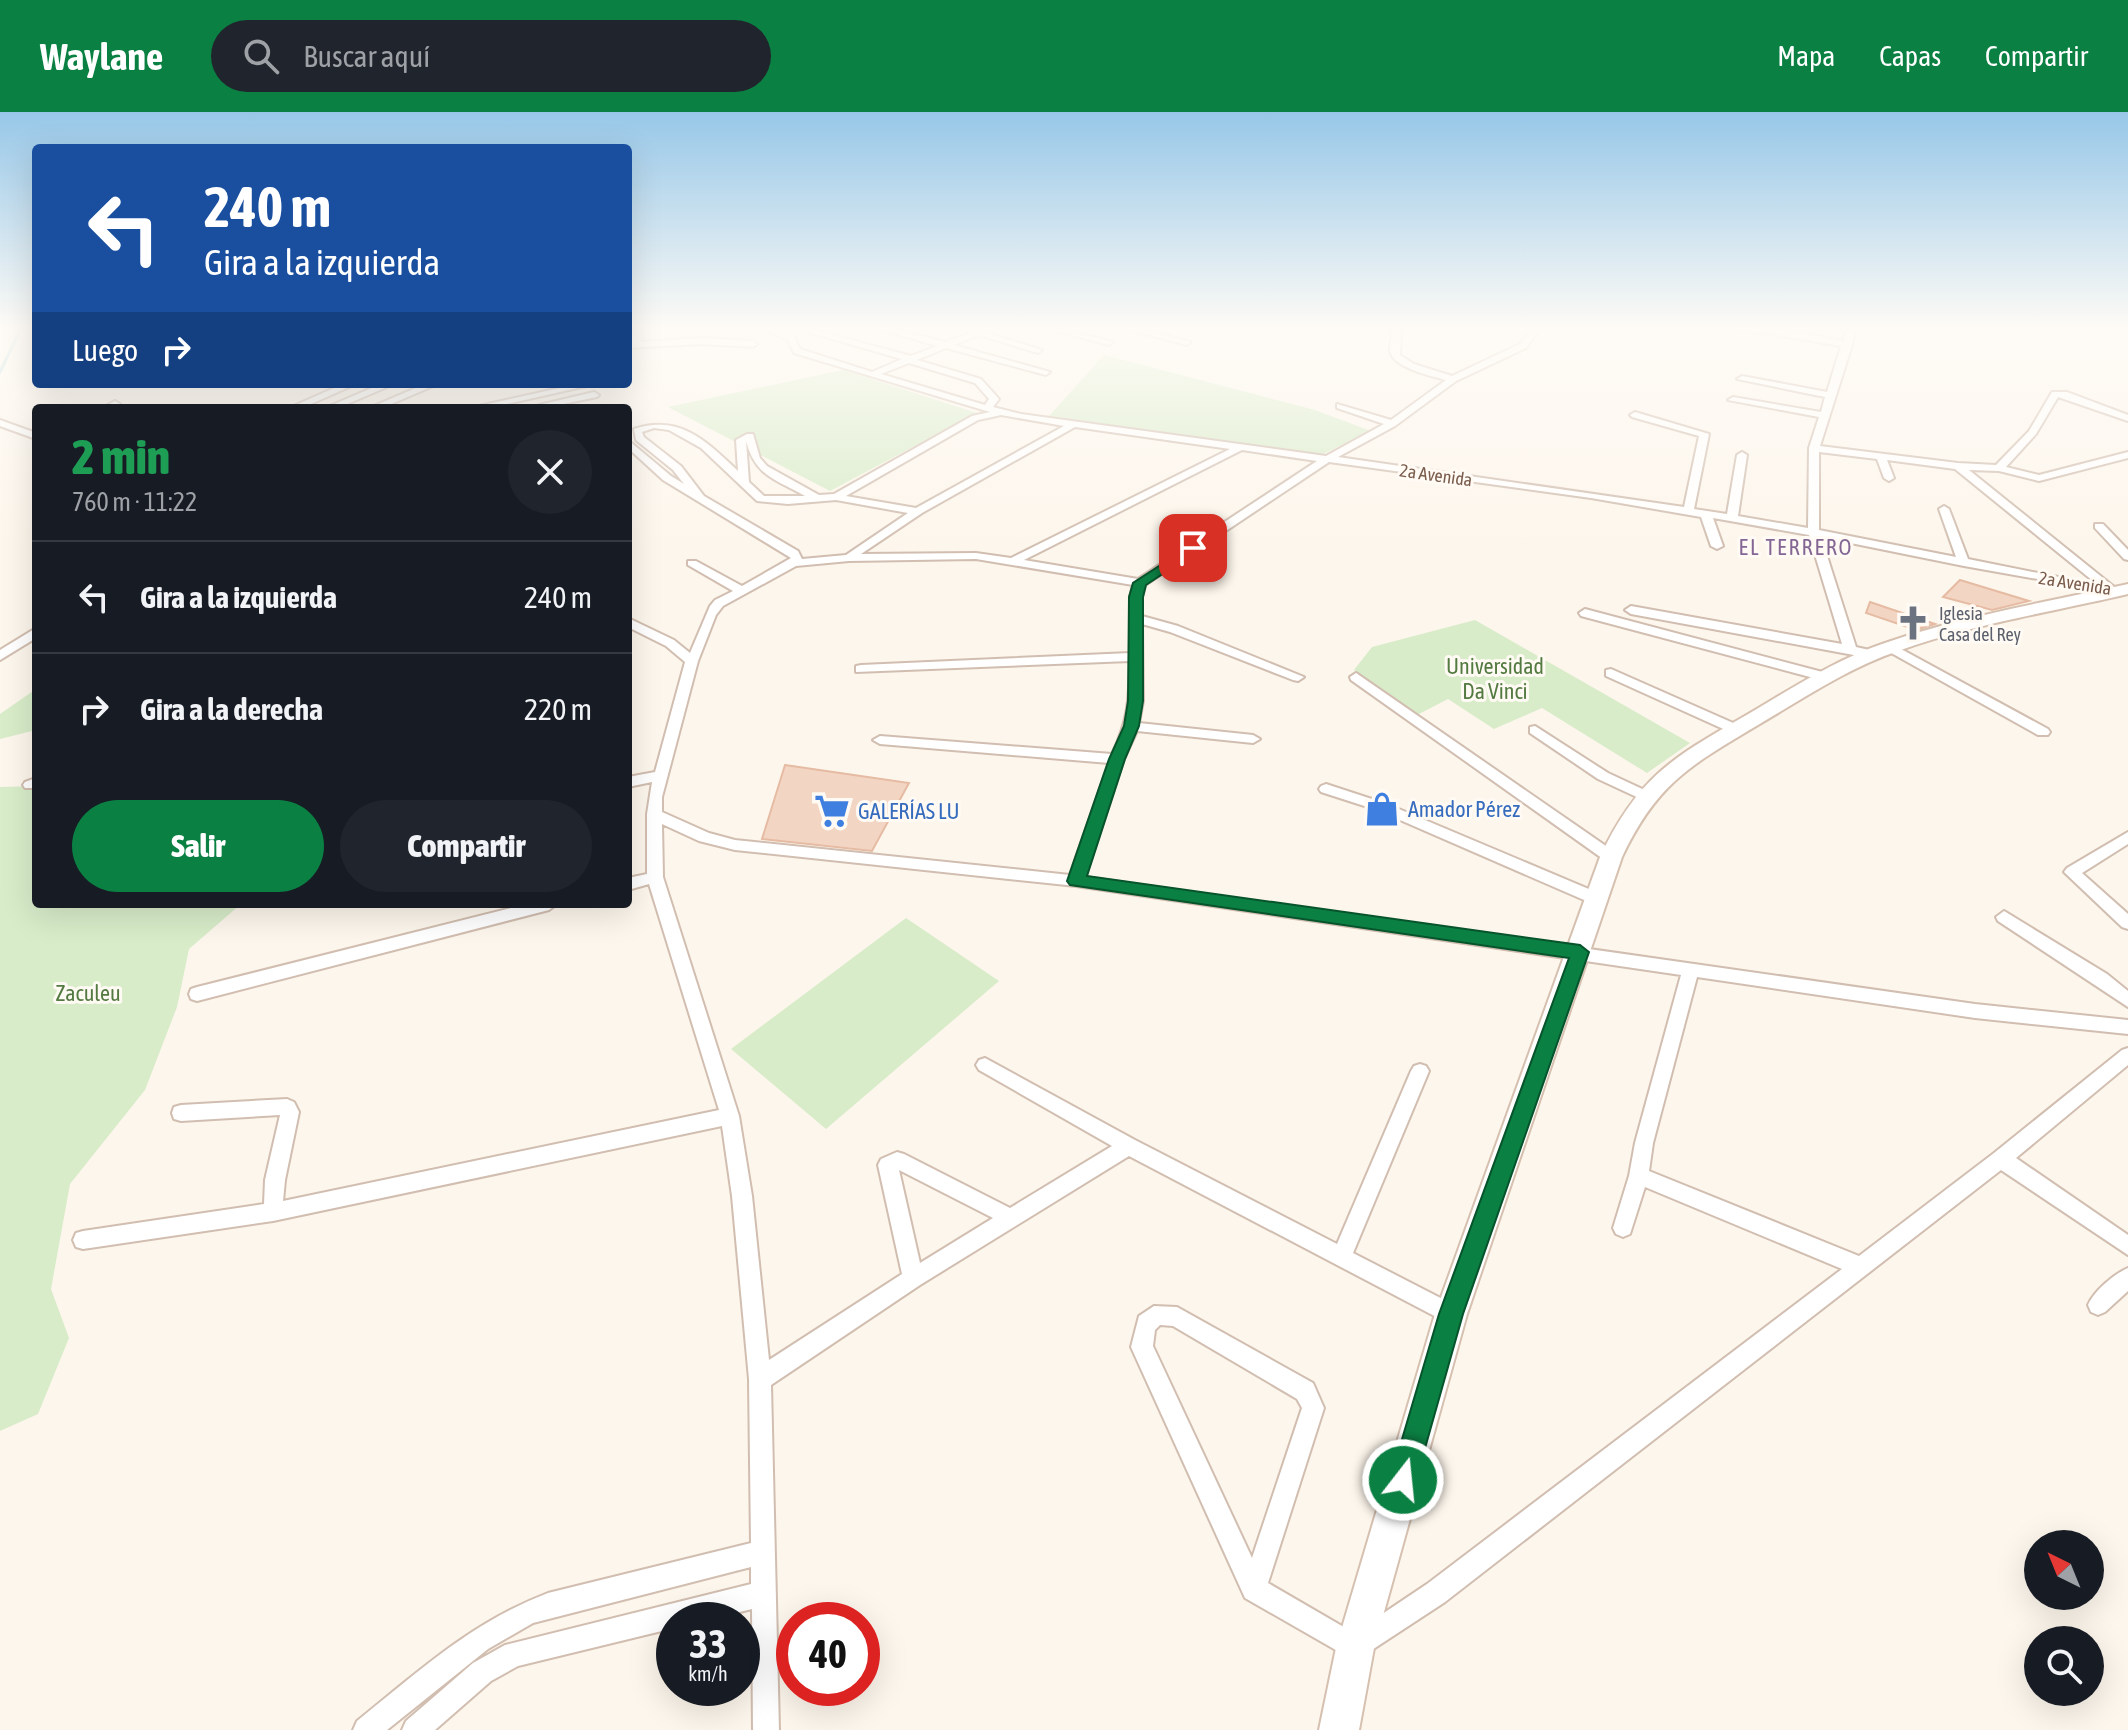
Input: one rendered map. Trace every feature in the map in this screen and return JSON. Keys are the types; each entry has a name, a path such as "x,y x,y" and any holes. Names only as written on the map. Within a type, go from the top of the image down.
{"street":[{"name":"2a Avenida","path":"961,402 999,412 1591,495 1814,532 1964,563 2120,590"},
{"path":"986,409 992,402"},
{"path":"766,1730 760,1379 742,1196 730,1116 655,877 654,814 659,776 692,661 702,645 712,609 793,563 849,558 976,556 1140,583 1325,460 1392,424 1422,402"},
{"path":"1742,402 1824,415"},
{"path":"1828,402 1814,448 1814,532 1870,650"},
{"path":"1999,468 2033,432 2051,402"},
{"path":"2084,402 2128,418"},
{"path":"1340,406 1392,424"},
{"path":"836,497 975,418 999,412"},
{"path":"1635,415 1704,434 1688,512"},
{"path":"0,423 32,435"},
{"path":"849,558 918,511 1076,423"},
{"path":"703,501 677,468 639,438 637,431 658,424 677,428 761,499 836,497 918,511"},
{"path":"744,483 741,440 750,436 755,458 763,468 816,498"},
{"path":"632,447 667,478 794,553 797,558 793,563"},
{"path":"1014,561 1241,447"},
{"path":"1814,448 1958,466 1999,468 2039,478 2128,455"},
{"path":"1732,519 1742,455"},
{"path":"1881,457 1889,478"},
{"path":"1958,466 2120,590"},
{"path":"1944,509 1964,563"},
{"path":"1706,514 1717,546"},
{"path":"2099,526 2128,557"},
{"path":"692,563 741,590"},
{"path":"1076,881 1117,759 1132,726 1136,701 1136,618 1140,583"},
{"path":"1339,1730 1355,1648 1451,1314 1622,831 1646,796 1693,755 1870,650 2120,590"},
{"path":"1631,610 1870,650 2043,732"},
{"path":"1585,613 1825,677"},
{"path":"1136,618 1174,629 1298,677"},
{"path":"632,624 670,643 692,661"},
{"path":"0,656 32,635"},
{"path":"861,669 1135,657"},
{"path":"1611,673 1735,729"},
{"path":"1356,677 1611,857"},
{"path":"1132,726 1253,739"},
{"path":"1535,730 1603,776 1646,796"},
{"path":"880,740 1117,759"},
{"path":"632,781 659,776"},
{"path":"1326,789 1382,807 1597,899"},
{"path":"654,814 704,837 735,845 1076,881 1580,952 1690,972 1975,1011 2128,1027"},
{"path":"2128,837 2072,872 2128,923"},
{"path":"632,883 655,877"},
{"path":"197,994 533,908"},
{"path":"2004,917 2101,979 2128,1000"},
{"path":"1623,1228 1690,972"},
{"path":"1355,1648 1436,1593 2001,1159 2128,1055"},
{"path":"985,1065 1128,1146 1451,1314"},
{"path":"1342,1256 1420,1071"},
{"path":"181,1113 287,1107 290,1112 275,1180 273,1212"},
{"path":"83,1240 273,1212 730,1116"},
{"path":"760,1379 913,1278 1128,1146"},
{"path":"2001,1159 2128,1246"},
{"path":"913,1278 888,1165 891,1161 897,1160 931,1176 1011,1218"},
{"path":"1639,1176 1859,1266"},
{"path":"2098,1305 2128,1278"},
{"path":"1254,1589 1313,1408 1312,1401 1305,1391 1177,1317 1162,1313 1153,1315 1143,1327 1142,1347 1254,1589 1355,1648"},
{"path":"366,1730 479,1640 525,1614 548,1605 762,1552"},
{"path":"415,1730 474,1678 514,1654 763,1594"}],"green space":[{"path":"694,402 941,402 977,413 830,491 668,407"},
{"path":"1062,402 1282,402 1371,431 1317,457 1049,416"},
{"name":"Universidad Da Vinci","path":"1475,620 1690,743 1647,773 1542,708 1494,729 1448,699 1417,715 1354,670 1372,647"},
{"path":"32,692 32,731 0,739 0,714"},
{"name":"Zaculeu","path":"32,786 32,908 236,908 189,949 177,1007 145,1090 70,1184 51,1289 69,1338 38,1414 0,1431 0,787"},
{"path":"906,918 999,981 826,1129 731,1049"}],"building":[{"path":"1960,580 2029,601 1992,610 1943,597"},
{"name":"Iglesia Casa del Rey","path":"1870,602 1935,624 1916,630 1866,613"},
{"name":"GALERÍAS LU","path":"785,765 909,783 872,851 762,839"}],"place":[{"name":"Iglesia Casa del Rey","path":"1913,623"},
{"name":"Amador Pérez","path":"1382,809"},
{"name":"GALERÍAS LU","path":"832,811"}],"district":[{"name":"EL TERRERO","path":"1796,547"}],"route":[{"path":"1193,548 1140,583 1136,597 1136,701 1132,726 1117,759 1076,881 1580,952 1451,1314 1403,1480"}]}
